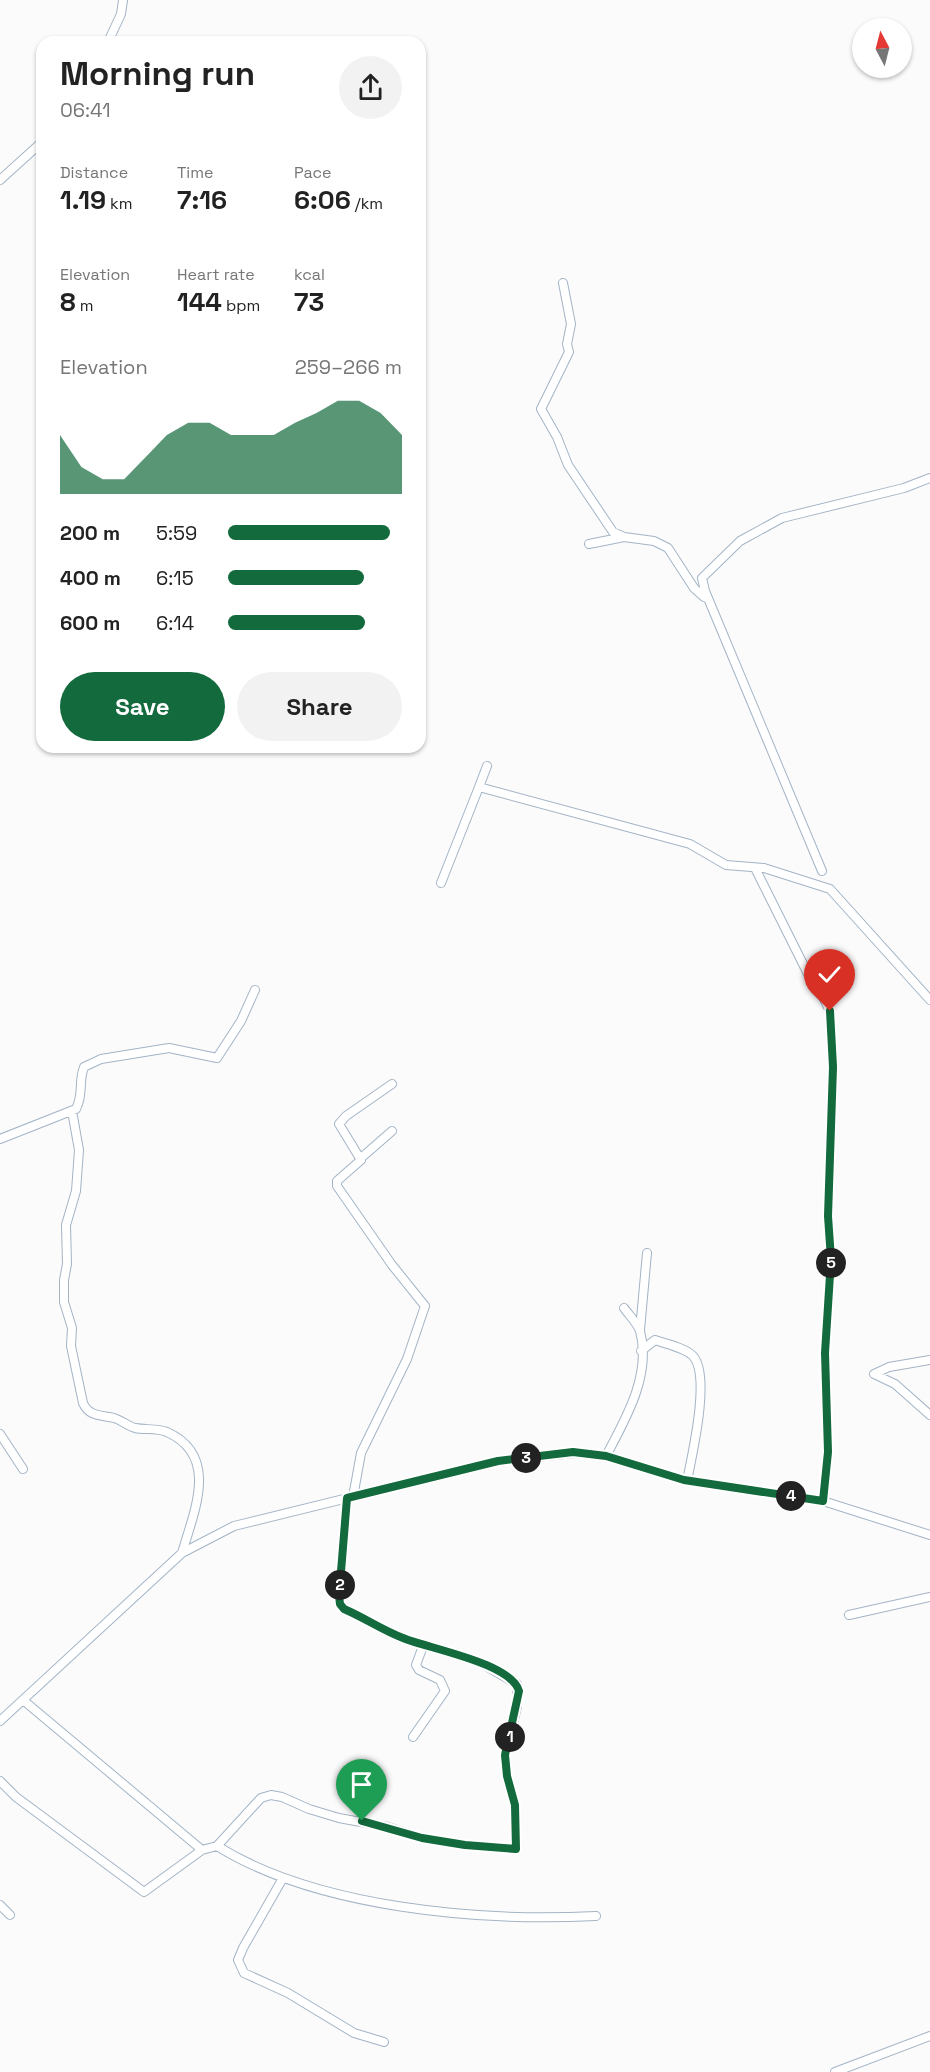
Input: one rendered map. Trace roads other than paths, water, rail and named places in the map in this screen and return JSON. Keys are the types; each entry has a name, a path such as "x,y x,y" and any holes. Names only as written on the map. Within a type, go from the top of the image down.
{"street":[{"path":"111,36 121,14 123,0"},
{"path":"0,180 36,147"},
{"path":"563,283 571,324 567,344 569,352 541,409 557,437 568,465 613,532 624,537 654,541 668,548 694,588 704,597 705,591"},
{"path":"822,870 705,591 702,578 740,541 782,518 904,488 930,478"},
{"path":"589,544 624,537"},
{"path":"441,883 487,766"},
{"path":"479,787 690,844 726,865 755,868 830,889 930,1000"},
{"path":"755,868 816,990 823,997 830,1011 833,1067 828,1216 831,1259 825,1353 828,1452 823,1501"},
{"path":"0,1139 76,1109 82,1098 79,1079 84,1067 101,1059 170,1048 217,1058 241,1021 255,990"},
{"path":"361,1158 339,1128 339,1124 346,1116 392,1084"},
{"path":"72,1110 79,1150 76,1191 66,1225 68,1264 64,1280 64,1302 72,1328 71,1346 83,1403 85,1408 98,1416 114,1418 135,1428 165,1431 189,1445 200,1466 199,1494 182,1553"},
{"path":"0,1780 16,1797 144,1892 202,1850 217,1846 261,1798 272,1795 339,1818 388,1827 422,1838 465,1845 516,1849 515,1805 507,1776 505,1755 517,1707 519,1691 517,1684 479,1662 423,1646 377,1627 344,1609 340,1604 350,1498 361,1453 407,1359 425,1306 339,1191 337,1181 392,1131"},
{"path":"606,1456 637,1395 642,1351 640,1330 647,1253"},
{"path":"624,1308 640,1330"},
{"path":"642,1351 655,1340 688,1352 695,1358 702,1376 699,1426 687,1481"},
{"path":"930,1360 889,1367 874,1374 896,1384 930,1415"},
{"path":"0,1434 24,1469"},
{"path":"0,1721 182,1553 234,1526 498,1461 573,1452 606,1456 687,1481 823,1501 930,1535"},
{"path":"849,1615 930,1597"},
{"path":"413,1737 445,1691 440,1680 419,1670 416,1665 423,1646"},
{"path":"23,1700 202,1850"},
{"path":"217,1846 246,1864 355,1899 485,1915 561,1918 597,1916"},
{"path":"284,1878 243,1948 238,1960 239,1966 251,1977 288,1994 354,2033 384,2042"},
{"path":"0,1905 10,1915"},
{"path":"835,2072 930,2036"}]}
